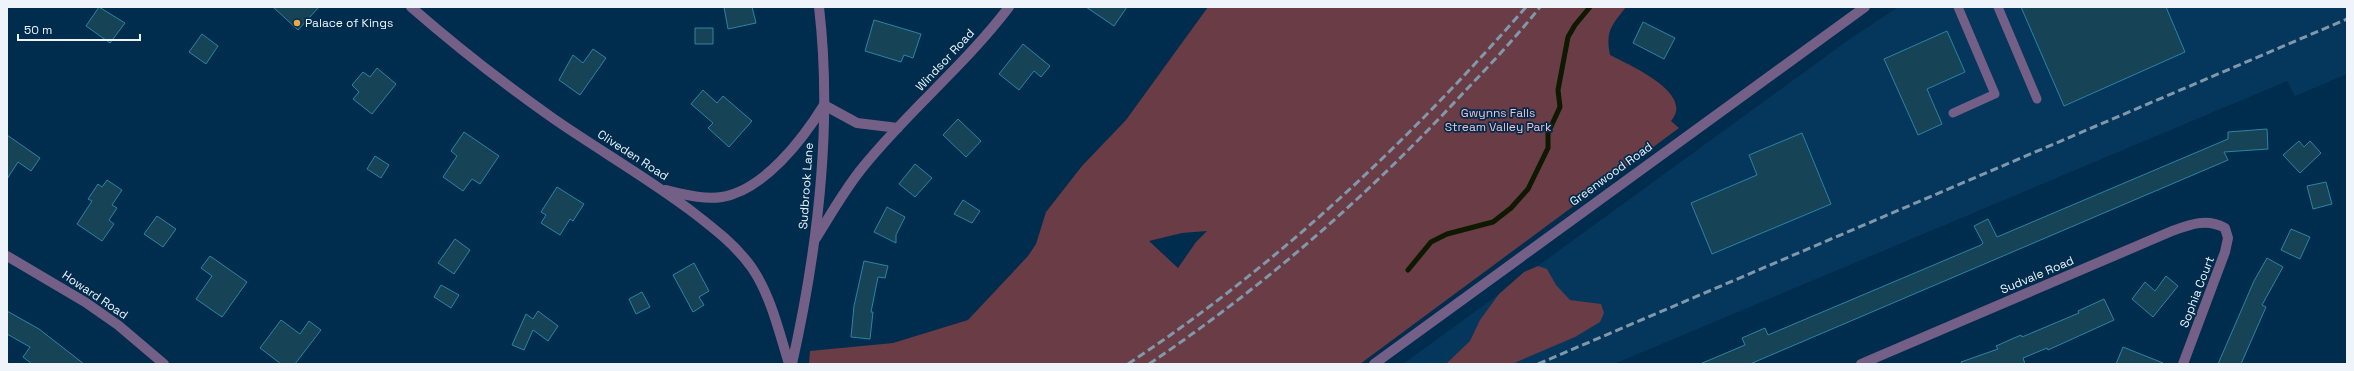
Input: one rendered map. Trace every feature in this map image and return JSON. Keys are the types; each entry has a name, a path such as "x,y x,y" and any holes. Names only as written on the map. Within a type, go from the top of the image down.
{"street":[{"name":"Cliveden Road","path":"411,7 457,48 548,114 662,189 710,225 736,248 752,268 764,292 789,364"},
{"name":"Sudbrook Lane","path":"792,364 806,299 816,238 824,105 825,57 819,7"},
{"name":"Windsor Road","path":"816,238 863,167 898,128 964,61 1009,7"},
{"name":"Greenwood Road","path":"1374,364 1865,7"},
{"path":"662,189 701,198 723,197 742,190 761,178 797,145 824,105 857,123 898,128"},
{"name":"Sudvale Road","path":"1861,364 2172,231 2206,222 2216,223 2225,228"},
{"name":"Sophia Court","path":"2183,364 2226,252 2228,238 2225,228"},
{"name":"Howard Road","path":"7,256 85,302 118,325 164,364"}],"lane":[{"path":"1953,113 1995,94 1958,7"},
{"path":"1998,7 2036,99"}],"shaded area":[{"path":"1898,7 2347,7 2347,74 2295,96 2287,81 1614,364 1403,364 1847,41"}],"green space":[{"name":"Gwynns Falls Stream Valley Park","path":"1208,7 1626,7 1613,24 1609,34 1608,40 1610,55 1643,72 1667,90 1674,100 1676,110 1671,121 1679,128 1360,364 809,364 810,351 893,343 968,320 1028,256 1036,244 1046,212 1082,166 1126,120","holes":["1207,231 1196,242 1178,268 1149,241 1182,233"]},
{"path":"1538,266 1547,269 1556,285 1570,300 1601,304 1604,313 1600,322 1575,337 1512,364 1446,364 1470,341 1480,320 1499,294 1524,272"}],"building":[{"path":"99,7 125,23 110,43 86,26"},
{"name":"Palace of Kings","path":"273,7 319,7 298,30"},
{"path":"724,7 752,7 756,23 728,29"},
{"path":"1086,7 1127,7 1114,26"},
{"path":"2021,7 2166,7 2185,52 2064,106"},
{"path":"874,20 921,34 913,58 904,55 901,62 865,51"},
{"path":"1643,22 1675,38 1664,59 1633,43"},
{"path":"695,28 713,28 713,44 695,44"},
{"path":"1947,31 1965,72 1927,89 1942,124 1918,135 1884,59"},
{"path":"202,34 218,46 206,64 189,52"},
{"path":"1023,44 1050,66 1041,77 1034,71 1019,90 999,74"},
{"path":"593,49 606,58 580,95 559,80 573,55 583,63"},
{"path":"377,68 396,84 372,114 353,99 359,92 352,85 363,72 370,77"},
{"path":"703,90 717,103 723,96 752,121 729,147 708,128 713,123 691,104"},
{"path":"958,119 981,141 966,157 943,135"},
{"path":"2267,129 2268,149 2224,152 2228,160 1750,364 1700,364 1745,345 1742,338 1765,328 1768,335 1981,245 1983,243 1974,226 1988,219 1997,237 2228,139 2228,132"},
{"path":"464,132 499,156 480,184 472,179 463,191 443,177 457,156 451,151"},
{"path":"1802,133 1831,204 1712,254 1691,203 1757,175 1749,155"},
{"path":"7,135 40,158 31,171 18,162 7,179"},
{"path":"2299,141 2304,147 2310,141 2321,153 2300,173 2283,155"},
{"path":"375,156 389,165 381,178 367,169"},
{"path":"915,164 932,178 915,197 899,184"},
{"path":"107,180 122,190 112,205 117,208 109,220 114,224 102,241 77,224 92,201 88,199 98,184 102,187"},
{"path":"2326,182 2332,204 2313,209 2307,186"},
{"path":"557,187 584,204 573,221 570,219 560,235 541,223 546,215 541,212"},
{"path":"963,200 980,211 972,223 954,214"},
{"path":"887,207 905,217 896,235 896,243 874,232"},
{"path":"157,216 176,229 163,247 144,234"},
{"path":"2291,229 2310,237 2300,259 2281,250"},
{"path":"455,239 470,250 454,274 438,263"},
{"path":"210,256 247,282 222,317 196,299 212,276 201,268"},
{"path":"2267,258 2283,267 2262,305 2266,307 2241,364 2218,364 2254,281"},
{"path":"864,261 888,266 885,278 878,277 871,312 873,312 870,339 851,337 854,306"},
{"path":"694,263 709,291 699,297 704,305 693,312 673,275"},
{"path":"2166,276 2178,286 2153,317 2132,299 2145,282 2155,291"},
{"path":"441,285 459,295 451,308 434,297"},
{"path":"642,292 650,307 636,314 629,299"},
{"path":"2104,299 2114,320 2048,350 2047,348 2023,358 2025,364 1962,364 1961,362 1998,349 1996,346 2021,335 2022,337 2079,313 2078,311"},
{"path":"7,311 39,329 84,364 32,364 23,357 30,347 7,334"},
{"path":"538,311 558,326 548,341 533,330 524,350 512,345 526,314 533,319"},
{"path":"281,320 300,334 309,321 321,330 295,364 281,364 260,348"},
{"path":"2123,347 2163,363 2163,364 2116,364"}],"waterway":[{"path":"1408,270 1431,242 1447,234 1493,222 1511,208 1528,189 1548,148 1548,133 1560,107 1558,90 1568,37 1575,25 1590,7"}],"railway":[{"path":"1128,364 1183,326 1237,285 1289,243 1339,199 1435,106 1526,7"},
{"path":"1149,364 1234,303 1354,202 1429,129 1504,50 1540,7"},
{"path":"1538,364 2347,19"}],"place":[{"name":"Palace of Kings","path":"297,23"}]}
